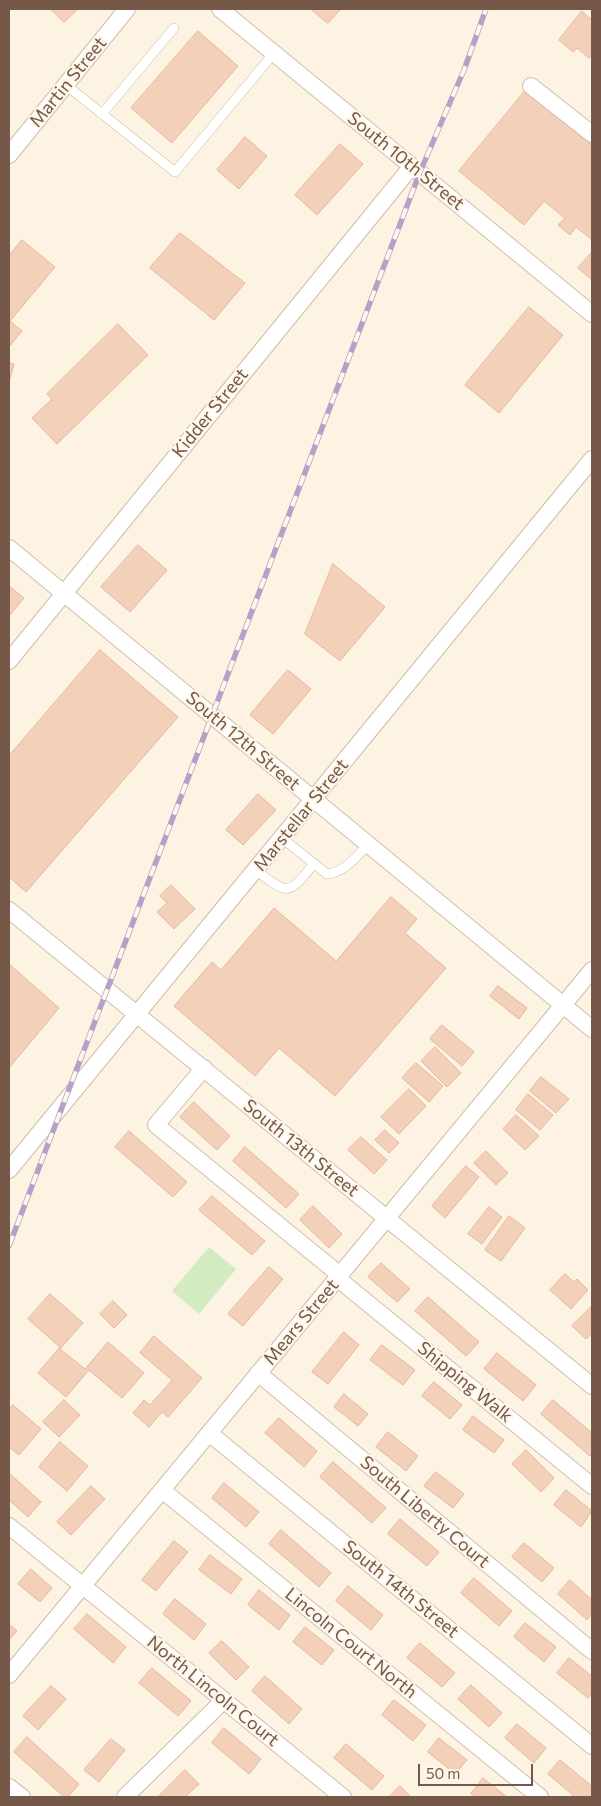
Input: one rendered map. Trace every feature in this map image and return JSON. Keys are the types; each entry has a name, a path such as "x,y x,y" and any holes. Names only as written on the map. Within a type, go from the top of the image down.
{"street":[{"name":"Martin Street","path":"9,155 127,9"},
{"name":"South 10th Street","path":"220,9 592,314"},
{"path":"531,86 592,134"},
{"name":"Kidder Street","path":"9,661 412,166"},
{"name":"Marstellar Street","path":"9,1170 592,459"},
{"name":"South 12th Street","path":"9,548 592,1029"},
{"name":"South 13th Street","path":"9,910 592,1386"},
{"name":"Mears Street","path":"9,1675 592,970"},
{"name":"Shipping Walk","path":"204,1068 156,1125 592,1486"},
{"name":"South Liberty Court","path":"258,1374 592,1651"},
{"name":"South 14th Street","path":"209,1433 592,1746"},
{"name":"Lincoln Court North","path":"162,1490 540,1797"},
{"name":"North Lincoln Court","path":"9,1526 343,1797"},
{"path":"125,1797 224,1700"},
{"path":"9,1787 22,1797"}],"lane":[{"path":"102,114 174,28"},
{"path":"66,84 175,172 274,53"},
{"path":"282,838 327,874 335,873 352,862 368,845"},
{"path":"256,870 278,887 289,889 295,886 314,864"}],"green space":[{"path":"209,1247 236,1269 199,1314 172,1291"}],"building":[{"path":"51,9 78,9 64,22"},
{"path":"311,9 341,9 328,23"},
{"path":"582,11 592,20 592,55 589,58 577,48 573,52 559,40"},
{"path":"198,31 238,66 172,143 131,108"},
{"path":"525,91 592,145 592,240 576,227 570,235 558,225 565,218 544,201 524,225 459,171"},
{"path":"245,137 267,156 239,189 217,170"},
{"path":"340,144 363,164 317,215 295,195"},
{"path":"180,233 245,283 214,320 150,268"},
{"path":"22,240 55,267 10,321 22,331 9,347 9,256"},
{"path":"592,252 592,280 578,268"},
{"path":"529,307 563,335 499,413 465,385"},
{"path":"118,324 148,355 57,444 32,418 52,399 47,394"},
{"path":"9,363 14,364 9,382"},
{"path":"138,545 167,570 130,612 101,587"},
{"path":"333,564 385,607 340,661 305,634"},
{"path":"9,586 24,598 9,616"},
{"path":"100,650 178,717 26,892 9,877 9,756"},
{"path":"288,670 311,689 273,734 250,715"},
{"path":"258,794 276,810 243,845 226,830"},
{"path":"171,885 195,909 174,929 157,912 167,903 160,896"},
{"path":"391,897 417,919 405,933 446,968 335,1096 279,1048 255,1076 174,1006 212,962 221,970 274,908 336,961"},
{"path":"9,964 59,1008 9,1068"},
{"path":"498,986 527,1008 519,1019 490,996"},
{"path":"442,1025 474,1052 462,1066 430,1039"},
{"path":"435,1047 461,1073 447,1087 421,1061"},
{"path":"416,1063 443,1086 429,1102 402,1078"},
{"path":"541,1077 569,1099 556,1113 530,1091"},
{"path":"409,1089 426,1106 399,1134 381,1117"},
{"path":"528,1094 553,1115 540,1130 516,1110"},
{"path":"194,1102 230,1136 217,1150 180,1117"},
{"path":"516,1115 539,1136 525,1150 503,1129"},
{"path":"385,1130 399,1143 389,1153 375,1140"},
{"path":"129,1131 187,1182 173,1197 115,1147"},
{"path":"361,1137 387,1160 374,1174 348,1150"},
{"path":"245,1147 299,1194 286,1208 233,1161"},
{"path":"486,1151 508,1173 496,1185 474,1163"},
{"path":"466,1166 479,1177 445,1218 432,1206"},
{"path":"212,1196 265,1241 252,1255 199,1210"},
{"path":"313,1206 342,1234 329,1248 300,1220"},
{"path":"489,1207 502,1217 482,1244 468,1234"},
{"path":"509,1216 525,1228 501,1261 485,1250"},
{"path":"381,1263 410,1289 397,1302 368,1277"},
{"path":"269,1267 283,1279 243,1326 228,1314"},
{"path":"565,1274 574,1282 577,1279 588,1290 571,1309 550,1290"},
{"path":"50,1294 83,1323 60,1349 85,1369 108,1342 144,1373 122,1398 89,1370 66,1397 38,1373 60,1347 28,1319"},
{"path":"428,1297 479,1342 466,1356 415,1311"},
{"path":"113,1301 127,1315 114,1328 100,1314"},
{"path":"592,1306 592,1333 586,1339 572,1326"},
{"path":"344,1332 359,1345 328,1384 312,1372"},
{"path":"154,1336 202,1378 168,1417 162,1412 149,1427 133,1413 144,1400 150,1405 172,1380 140,1353"},
{"path":"382,1345 415,1370 403,1385 370,1360"},
{"path":"497,1353 536,1385 523,1401 484,1369"},
{"path":"434,1382 462,1405 450,1419 422,1396"},
{"path":"344,1394 368,1414 358,1426 334,1407"},
{"path":"64,1400 80,1415 59,1437 43,1422"},
{"path":"553,1400 592,1433 592,1453 590,1456 541,1414"},
{"path":"13,1405 41,1429 19,1455 9,1447 9,1410"},
{"path":"473,1416 504,1440 494,1453 463,1430"},
{"path":"279,1418 317,1451 304,1467 265,1433"},
{"path":"388,1432 418,1456 406,1471 376,1447"},
{"path":"60,1442 88,1466 67,1491 39,1467"},
{"path":"526,1450 554,1478 541,1492 512,1464"},
{"path":"333,1462 386,1508 372,1523 320,1477"},
{"path":"436,1472 464,1494 453,1508 424,1486"},
{"path":"9,1473 41,1502 28,1517 9,1500"},
{"path":"224,1483 259,1512 246,1527 212,1498"},
{"path":"91,1486 105,1499 71,1535 57,1522"},
{"path":"566,1490 592,1511 581,1527 554,1505"},
{"path":"400,1519 439,1552 427,1566 388,1534"},
{"path":"281,1530 331,1573 319,1587 269,1544"},
{"path":"174,1541 188,1552 156,1591 142,1580"},
{"path":"524,1543 554,1568 542,1582 512,1557"},
{"path":"210,1555 242,1579 231,1594 199,1570"},
{"path":"31,1569 52,1588 40,1602 18,1584"},
{"path":"474,1578 512,1611 499,1626 461,1593"},
{"path":"570,1580 592,1600 592,1614 587,1620 558,1594"},
{"path":"348,1586 383,1615 371,1630 336,1601"},
{"path":"259,1590 290,1615 279,1630 248,1605"},
{"path":"175,1599 206,1624 194,1640 163,1614"},
{"path":"87,1614 126,1647 113,1663 74,1629"},
{"path":"525,1623 556,1647 544,1662 514,1637"},
{"path":"9,1624 17,1631 9,1640"},
{"path":"305,1627 334,1650 322,1665 293,1642"},
{"path":"222,1641 249,1667 236,1680 209,1653"},
{"path":"420,1643 455,1673 442,1687 407,1658"},
{"path":"569,1658 592,1676 592,1693 588,1698 557,1673"},
{"path":"152,1668 191,1701 178,1716 139,1683"},
{"path":"265,1676 302,1709 289,1724 252,1691"},
{"path":"471,1685 502,1713 489,1727 458,1699"},
{"path":"51,1686 66,1699 38,1730 23,1716"},
{"path":"394,1700 426,1725 413,1741 382,1715"},
{"path":"517,1724 546,1748 534,1763 505,1738"},
{"path":"224,1728 261,1759 249,1774 212,1743"},
{"path":"27,1737 79,1784 68,1797 64,1797 14,1752"},
{"path":"439,1738 467,1760 455,1774 428,1752"},
{"path":"111,1739 125,1750 99,1782 84,1770"},
{"path":"346,1744 384,1776 372,1790 334,1758"},
{"path":"560,1760 592,1786 592,1797 575,1797 548,1774"},
{"path":"185,1770 199,1784 185,1797 158,1797"},
{"path":"483,1778 507,1797 476,1797 471,1794"},
{"path":"400,1786 411,1797 389,1797"}],"railway":[{"path":"9,1246 420,172 464,70 486,9"}]}
